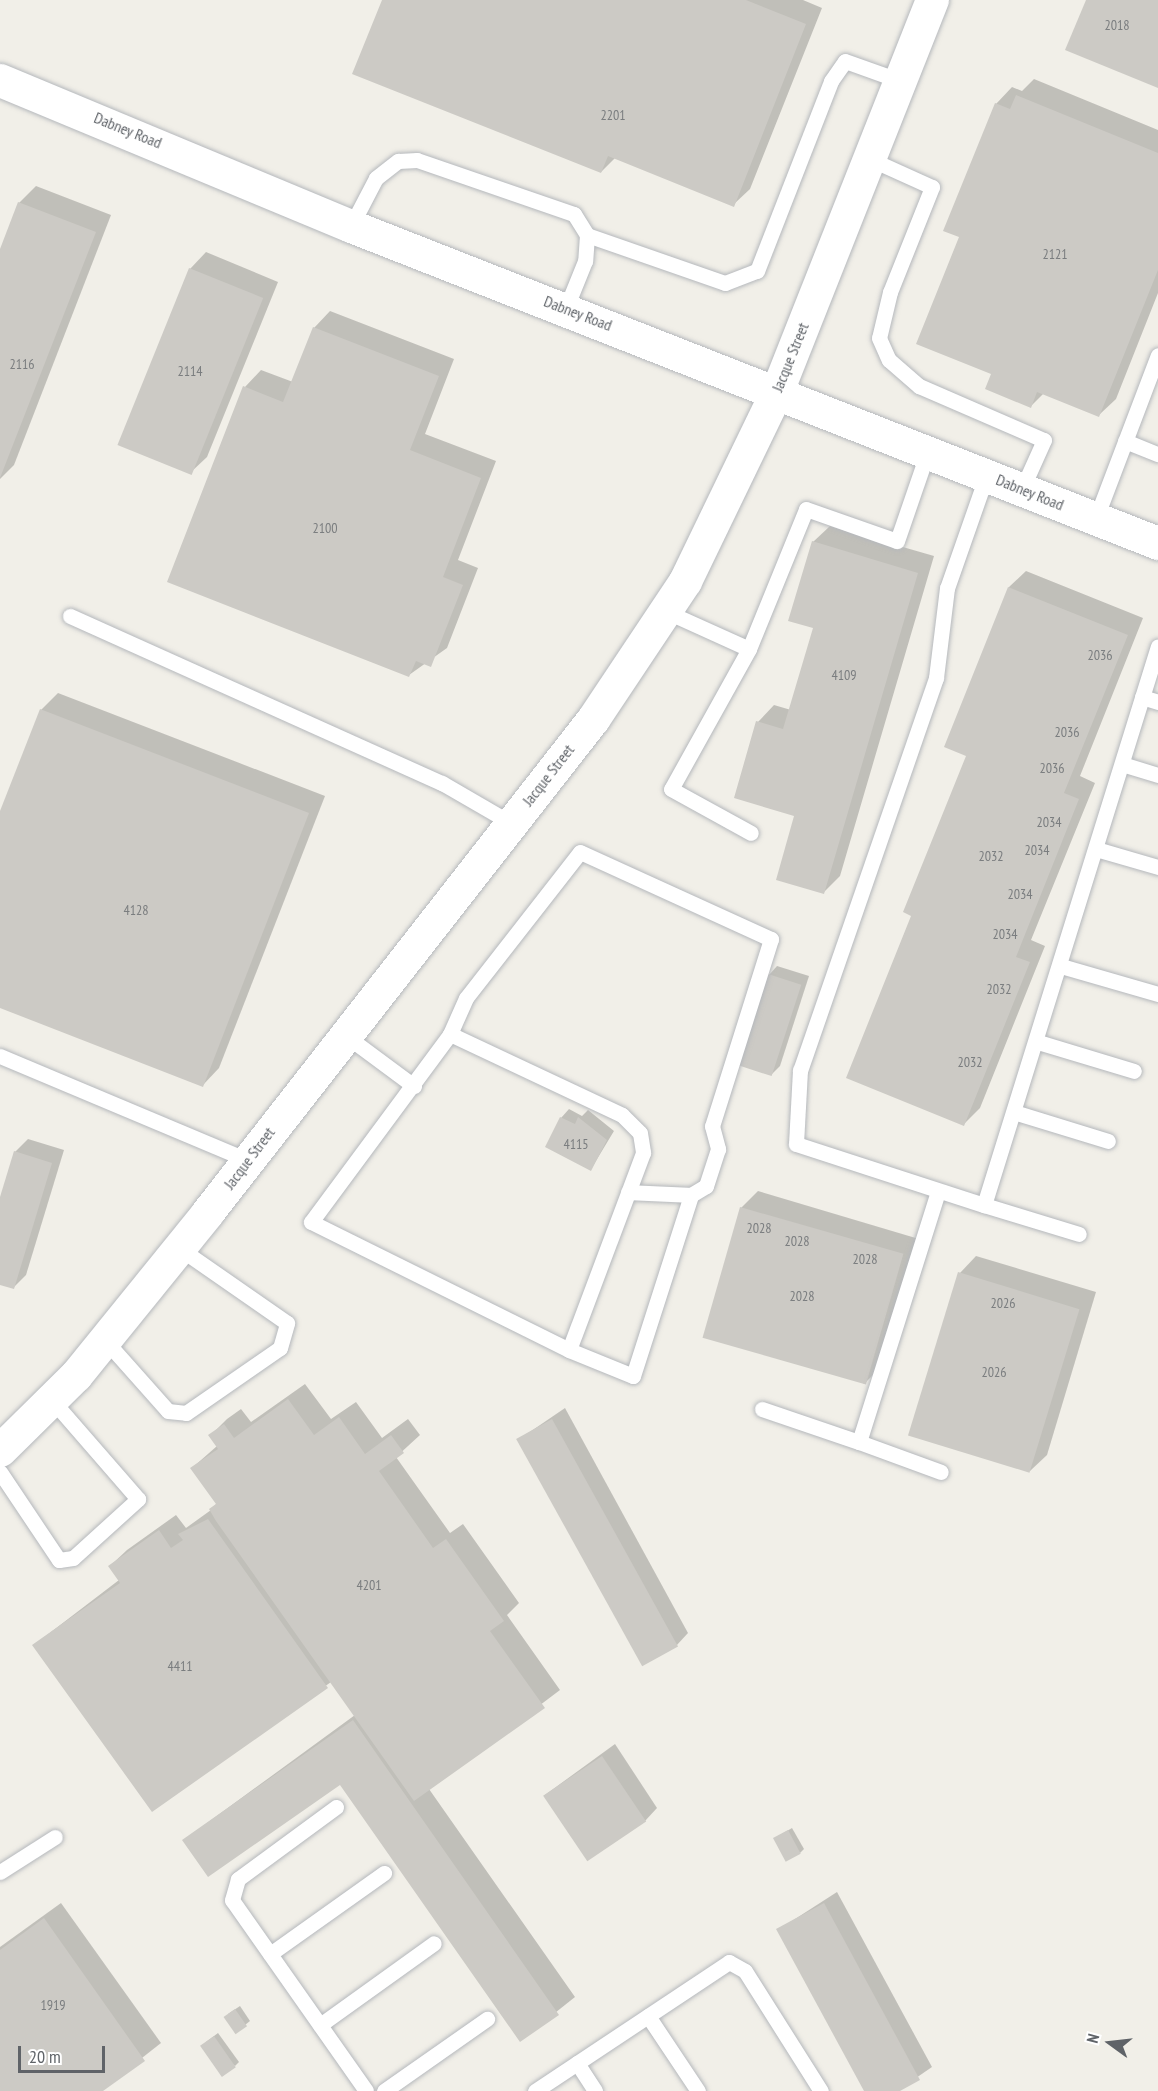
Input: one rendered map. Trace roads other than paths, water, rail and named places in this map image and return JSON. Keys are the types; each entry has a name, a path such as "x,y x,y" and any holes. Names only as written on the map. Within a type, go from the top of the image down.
{"street":[{"name":"Jacque Street","path":"0,1450 51,1399 104,1340 179,1248 612,692 665,611 714,529 777,391 932,0"},
{"name":"Dabney Road","path":"0,80 351,226 566,308 1158,543"}],"lane":[{"path":"587,235 725,283 757,272 831,81 845,61 901,81"},
{"path":"870,159 932,187 890,292 879,338 889,360 919,386 1044,440 1022,489"},
{"path":"351,226 376,178 398,161 417,160 574,214 587,235 585,261 566,308"},
{"path":"1096,518 1158,355"},
{"path":"1125,441 1158,454"},
{"path":"751,833 671,789 749,649 806,509 897,542 928,451"},
{"path":"987,474 947,588 936,678 800,1070 796,1144 938,1192 1080,1234"},
{"path":"665,611 749,649"},
{"path":"70,616 442,783 511,823"},
{"path":"984,1205 1017,1113 1158,646"},
{"path":"1142,697 1158,702"},
{"path":"1122,764 1158,775"},
{"path":"1096,849 1158,867"},
{"path":"628,1192 691,1195 706,1186 718,1149 712,1126 771,939 580,852 466,998 450,1034 414,1086 311,1222 569,1350 633,1376 691,1195"},
{"path":"1061,966 1158,994"},
{"path":"450,1034 622,1115 640,1133 643,1153 569,1350"},
{"path":"345,1035 414,1086"},
{"path":"1038,1042 1134,1071"},
{"path":"0,1056 248,1160"},
{"path":"1017,1113 1108,1141"},
{"path":"859,1443 938,1192"},
{"path":"104,1340 168,1411 186,1413 280,1348 287,1323 179,1248"},
{"path":"0,1472 59,1560 73,1558 138,1499 51,1399"},
{"path":"762,1409 941,1472"},
{"path":"336,1807 238,1879 232,1900 366,2091"},
{"path":"0,1872 55,1837"},
{"path":"270,1954 384,1873"},
{"path":"320,2025 434,1943"},
{"path":"535,2091 729,1962 745,1971 821,2091"},
{"path":"648,2016 698,2091"},
{"path":"384,2091 487,2019"},
{"path":"577,2063 595,2091"}]}
